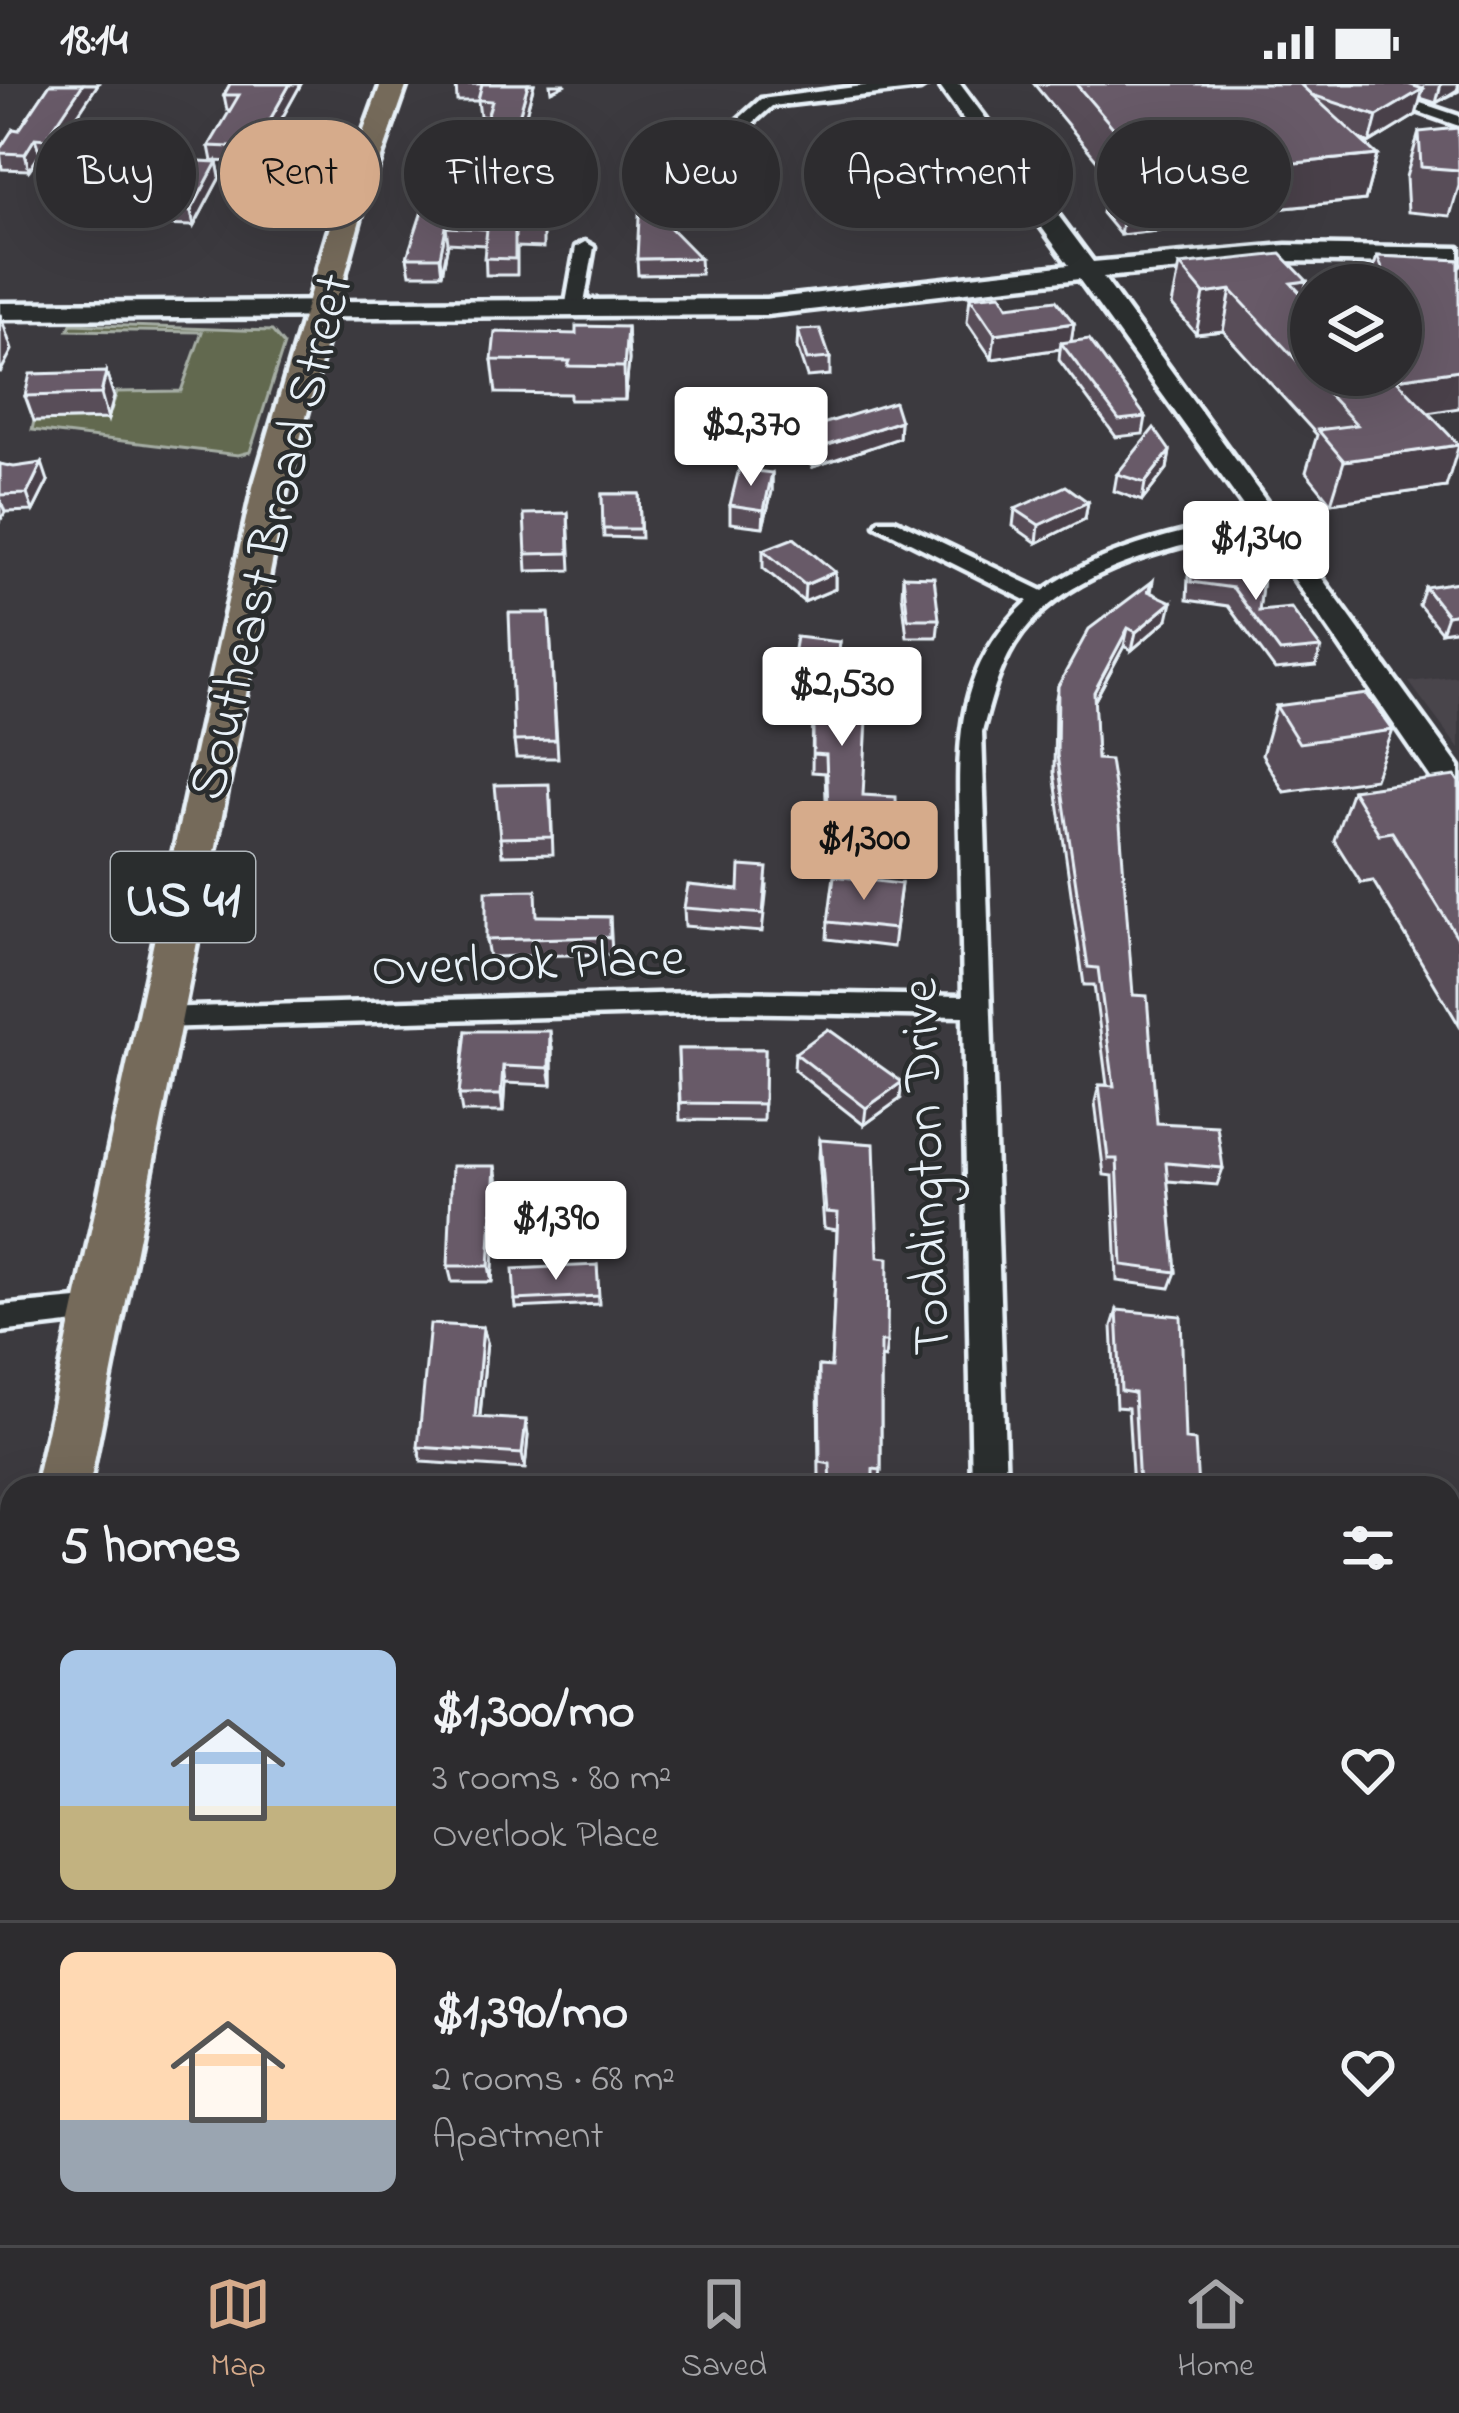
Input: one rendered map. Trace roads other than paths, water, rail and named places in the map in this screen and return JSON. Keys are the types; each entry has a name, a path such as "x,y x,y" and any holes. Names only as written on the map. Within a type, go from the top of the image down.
{"main road":[{"name":"Southeast Broad Street","path":"65,1476 270,487 320,310 394,84"},
{"path":"949,84 1268,519 1459,793"},
{"path":"0,311 766,307 1286,253 1459,256"}],"street":[{"path":"747,120 767,102 920,84"},
{"path":"1348,84 1459,121"},
{"path":"574,309 585,248"},
{"name":"Toddington Drive","path":"989,1476 970,732 995,659 1046,601 1121,555 1268,519"},
{"path":"886,525 1046,601"},
{"name":"Overlook Place","path":"157,1018 726,1002 974,1006"},
{"path":"0,1319 100,1310"}]}
